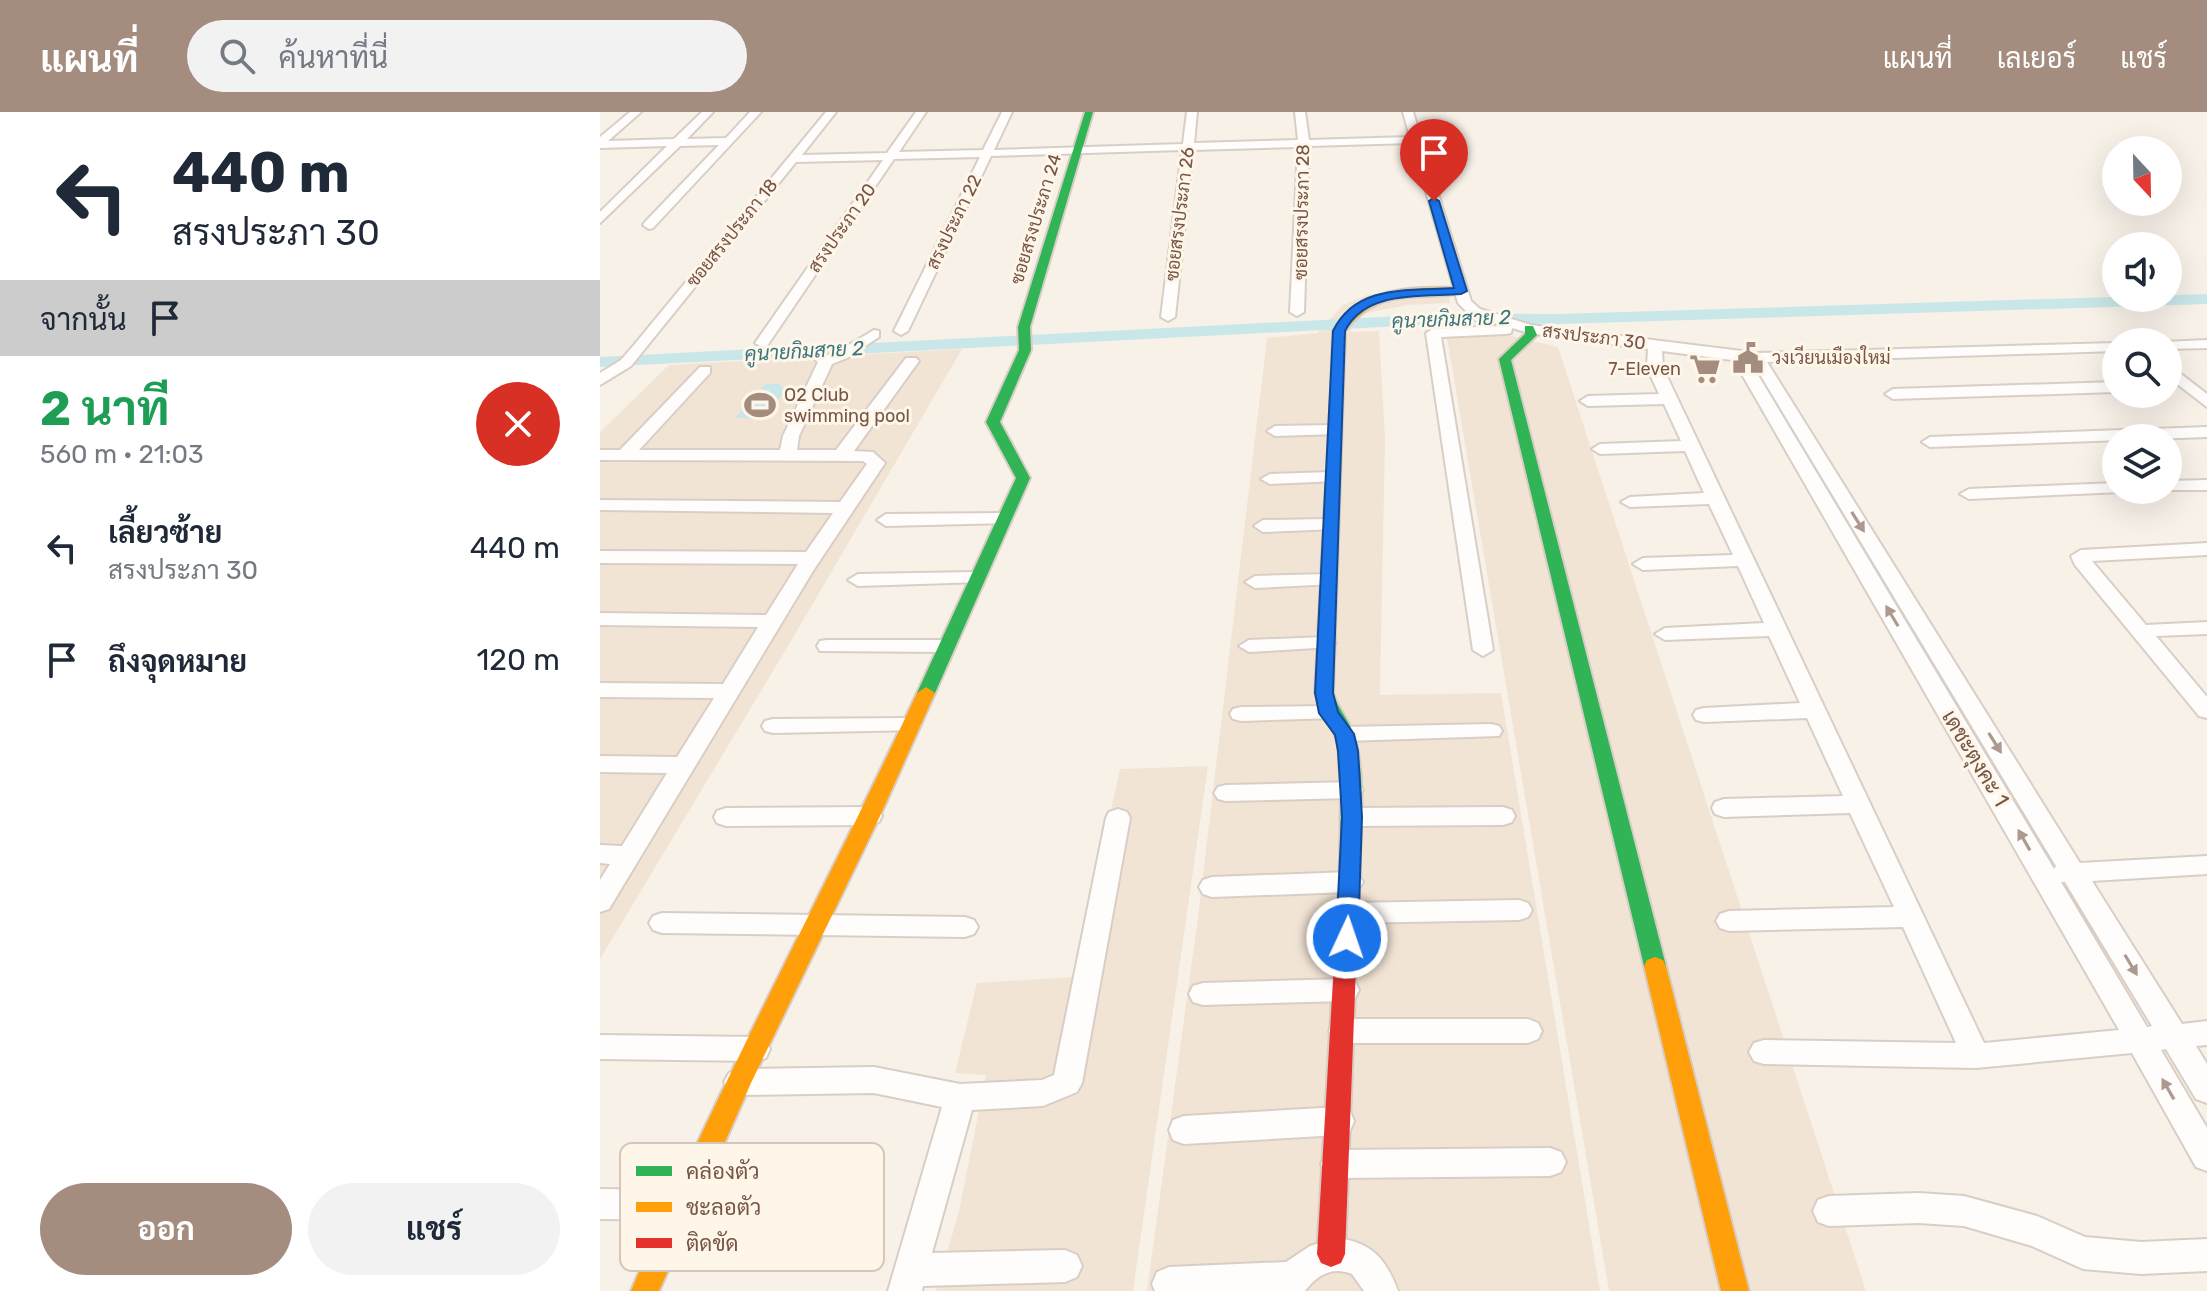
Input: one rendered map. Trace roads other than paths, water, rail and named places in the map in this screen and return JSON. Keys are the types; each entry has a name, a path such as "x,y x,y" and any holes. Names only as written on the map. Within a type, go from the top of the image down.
{"street":[{"path":"600,144 636,112"},
{"path":"600,219 708,112"},
{"path":"649,225 756,112"},
{"name":"ซอยสรงประภา 18","path":"626,363 831,112"},
{"name":"สรงประภา 20","path":"762,343 921,112"},
{"name":"สรงประภา 22","path":"901,331 1007,112"},
{"name":"ซอยสรงประภา 24","path":"1003,519 1023,478 993,422 1024,344 1089,112"},
{"name":"ซอยสรงประภา 26","path":"1168,317 1192,112"},
{"name":"ซอยสรงประภา 28","path":"1297,312 1304,143 1300,112"},
{"name":"สรงประภา 30","path":"1408,112 1465,303 1475,312 1530,332 1656,345 1748,359 2102,347"},
{"path":"791,159 1416,140"},
{"path":"600,144 730,141"},
{"path":"1331,1254 1352,817 1345,734 1329,713 1324,693 1339,331 1347,314 1365,302 1385,296 1461,291"},
{"path":"1483,650 1433,333 1499,328 1530,332"},
{"path":"1530,332 1505,359 1735,1291"},
{"path":"788,455 791,436 836,349 871,336"},
{"path":"2182,345 2207,344"},
{"path":"1656,345 1653,360 1669,399 1976,1056"},
{"name":"เดชะตุงคะ 1","path":"1748,359 2074,872 2207,1090"},
{"name":"เดชะตุงคะ 1","path":"1748,359 2207,1157"},
{"path":"841,456 911,361"},
{"path":"600,371 626,363"},
{"path":"600,380 626,363"},
{"path":"625,455 705,370"},
{"path":"2182,380 2207,402"},
{"path":"2182,384 2207,384"},
{"path":"1893,394 2102,387"},
{"path":"1588,401 1669,399"},
{"path":"1275,431 1333,430"},
{"path":"1930,442 2207,432"},
{"path":"1600,449 1691,446"},
{"path":"600,455 867,456 876,463 812,558 600,902"},
{"path":"1270,479 1331,477"},
{"path":"2182,486 2207,485"},
{"path":"1969,494 2102,489"},
{"path":"1630,502 1716,498"},
{"path":"600,505 846,508"},
{"path":"711,1143 870,816 1003,519 886,520"},
{"path":"1263,526 1329,525"},
{"path":"2207,549 2081,556 2207,711"},
{"path":"600,557 812,558"},
{"path":"1643,564 1745,560"},
{"path":"858,580 975,578"},
{"path":"1255,582 1327,580"},
{"path":"600,619 773,621"},
{"path":"2140,631 2207,628"},
{"path":"1665,634 1778,629"},
{"path":"1249,646 1326,643"},
{"path":"827,646 944,646"},
{"path":"600,690 731,691"},
{"path":"1704,715 1815,710"},
{"path":"1241,714 1329,713"},
{"path":"773,726 910,725"},
{"path":"1345,734 1491,731"},
{"path":"600,764 685,765"},
{"path":"1226,793 1351,790"},
{"path":"1724,808 1860,804"},
{"path":"726,817 870,816"},
{"path":"1352,817 1503,816"},
{"path":"739,1082 874,1080 960,1097 1043,1093 1067,1083 1118,818"},
{"path":"600,854 629,855"},
{"path":"2044,874 2207,865"},
{"path":"1212,887 1350,882"},
{"path":"1348,913 1519,910"},
{"path":"1729,921 1913,917"},
{"path":"662,923 965,927"},
{"path":"1203,994 1345,990"},
{"path":"1343,1031 1528,1031"},
{"path":"1764,1052 1976,1056 2207,1033"},
{"path":"600,1047 756,1049"},
{"path":"960,1097 908,1281 1065,1266"},
{"path":"1184,1130 1339,1121"},
{"path":"1337,1164 1550,1162"},
{"path":"600,1204 620,1202"},
{"path":"1829,1211 1919,1208 1964,1211 2037,1232 2083,1253 2141,1258 2207,1255"},
{"path":"1169,1284 1288,1285 1302,1266 1331,1254 1347,1255 1361,1261 1372,1271 1381,1291"},
{"path":"645,1291 654,1271"}],"water":[{"name":"O2 Club swimming pool","path":"765,384 780,384 785,392 761,419 735,418"}],"waterway":[{"name":"คูนายกิมสาย 2","path":"600,362 1459,318 1558,319 2207,299"}],"place":[{"name":"วงเวียนเมืองใหม่","path":"1748,358"},
{"name":"7-Eleven","path":"1705,369"},
{"name":"O2 Club swimming pool","path":"760,405"}]}
